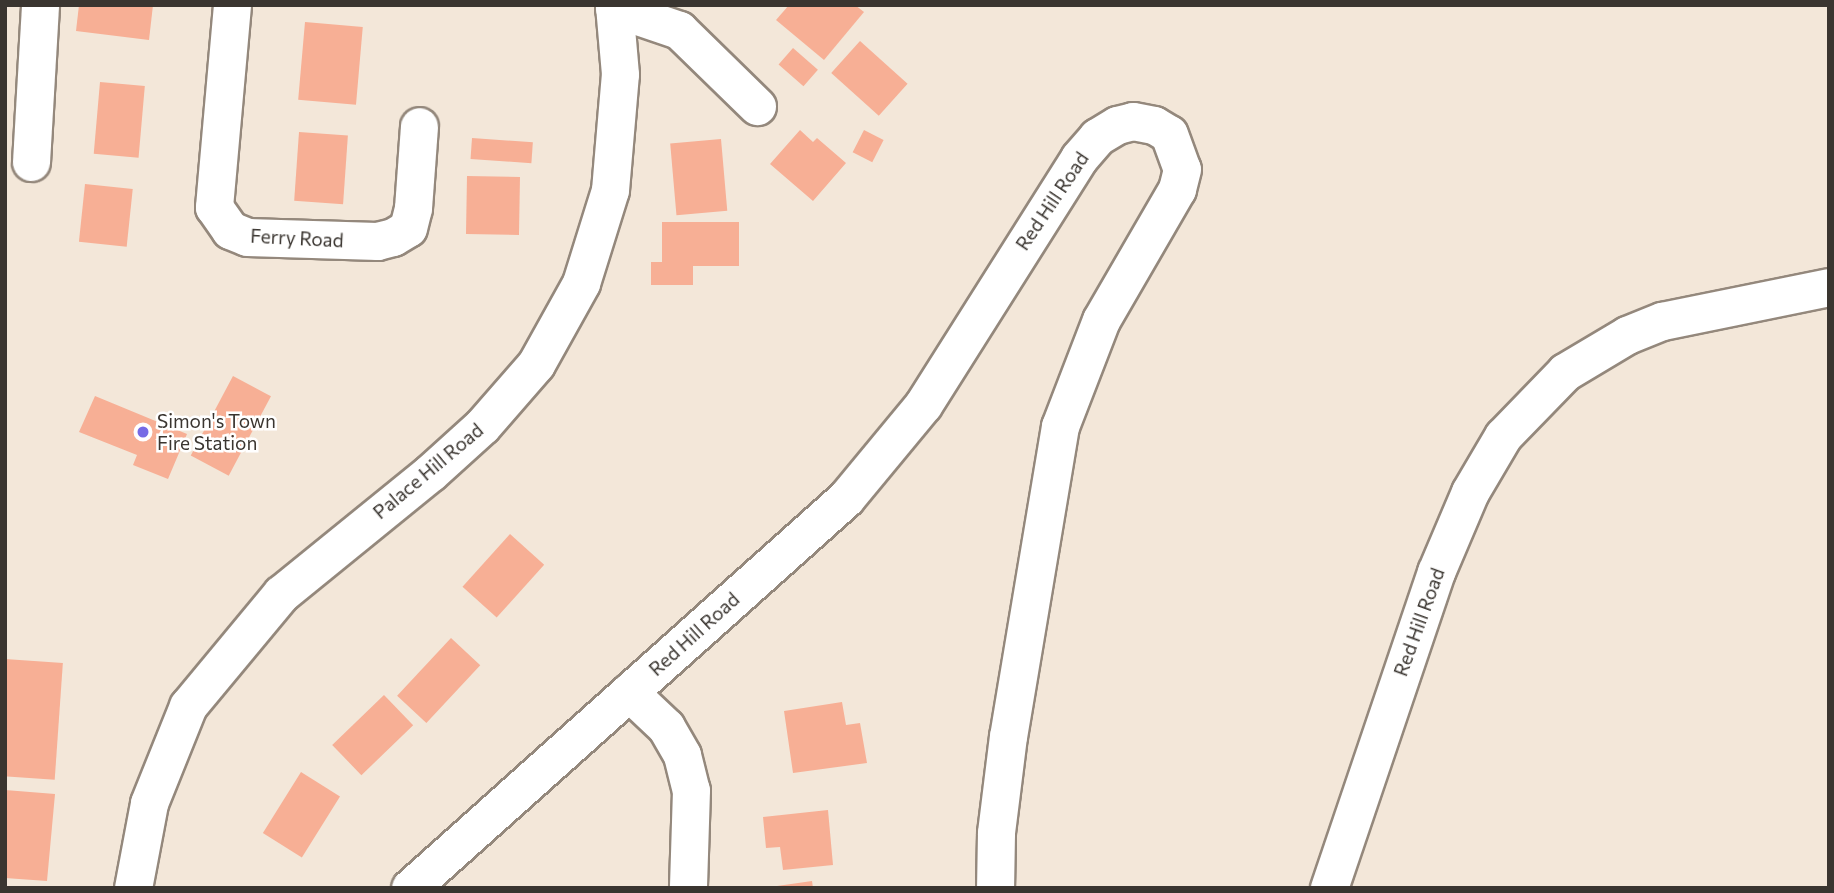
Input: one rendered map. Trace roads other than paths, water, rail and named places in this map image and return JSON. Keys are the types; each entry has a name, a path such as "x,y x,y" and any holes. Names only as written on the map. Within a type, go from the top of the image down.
{"street":[{"path":"31,162 40,5"},
{"name":"Ferry Road","path":"232,5 214,206 230,230 247,237 377,241 393,237 408,228 413,208 419,126"},
{"path":"614,7 679,30 757,106"},
{"name":"Palace Hill Road","path":"132,888 149,803 188,706 281,594 482,426 542,353 580,283 610,190 619,114 614,7"},
{"name":"Red Hill Road","path":"410,888 846,498 895,443 1059,185 1097,137 1133,121 1161,129 1177,147 1182,169 1177,189 1101,320 1060,426 1008,736 996,833 995,888"},
{"name":"Red Hill Road","path":"1329,888 1436,572 1470,492 1503,436 1564,372 1628,335 1662,321 1829,287"},
{"path":"629,692 666,727 682,755 691,790 688,888"}],"place":[{"name":"Simon's Town Fire Station","path":"143,432"}]}
